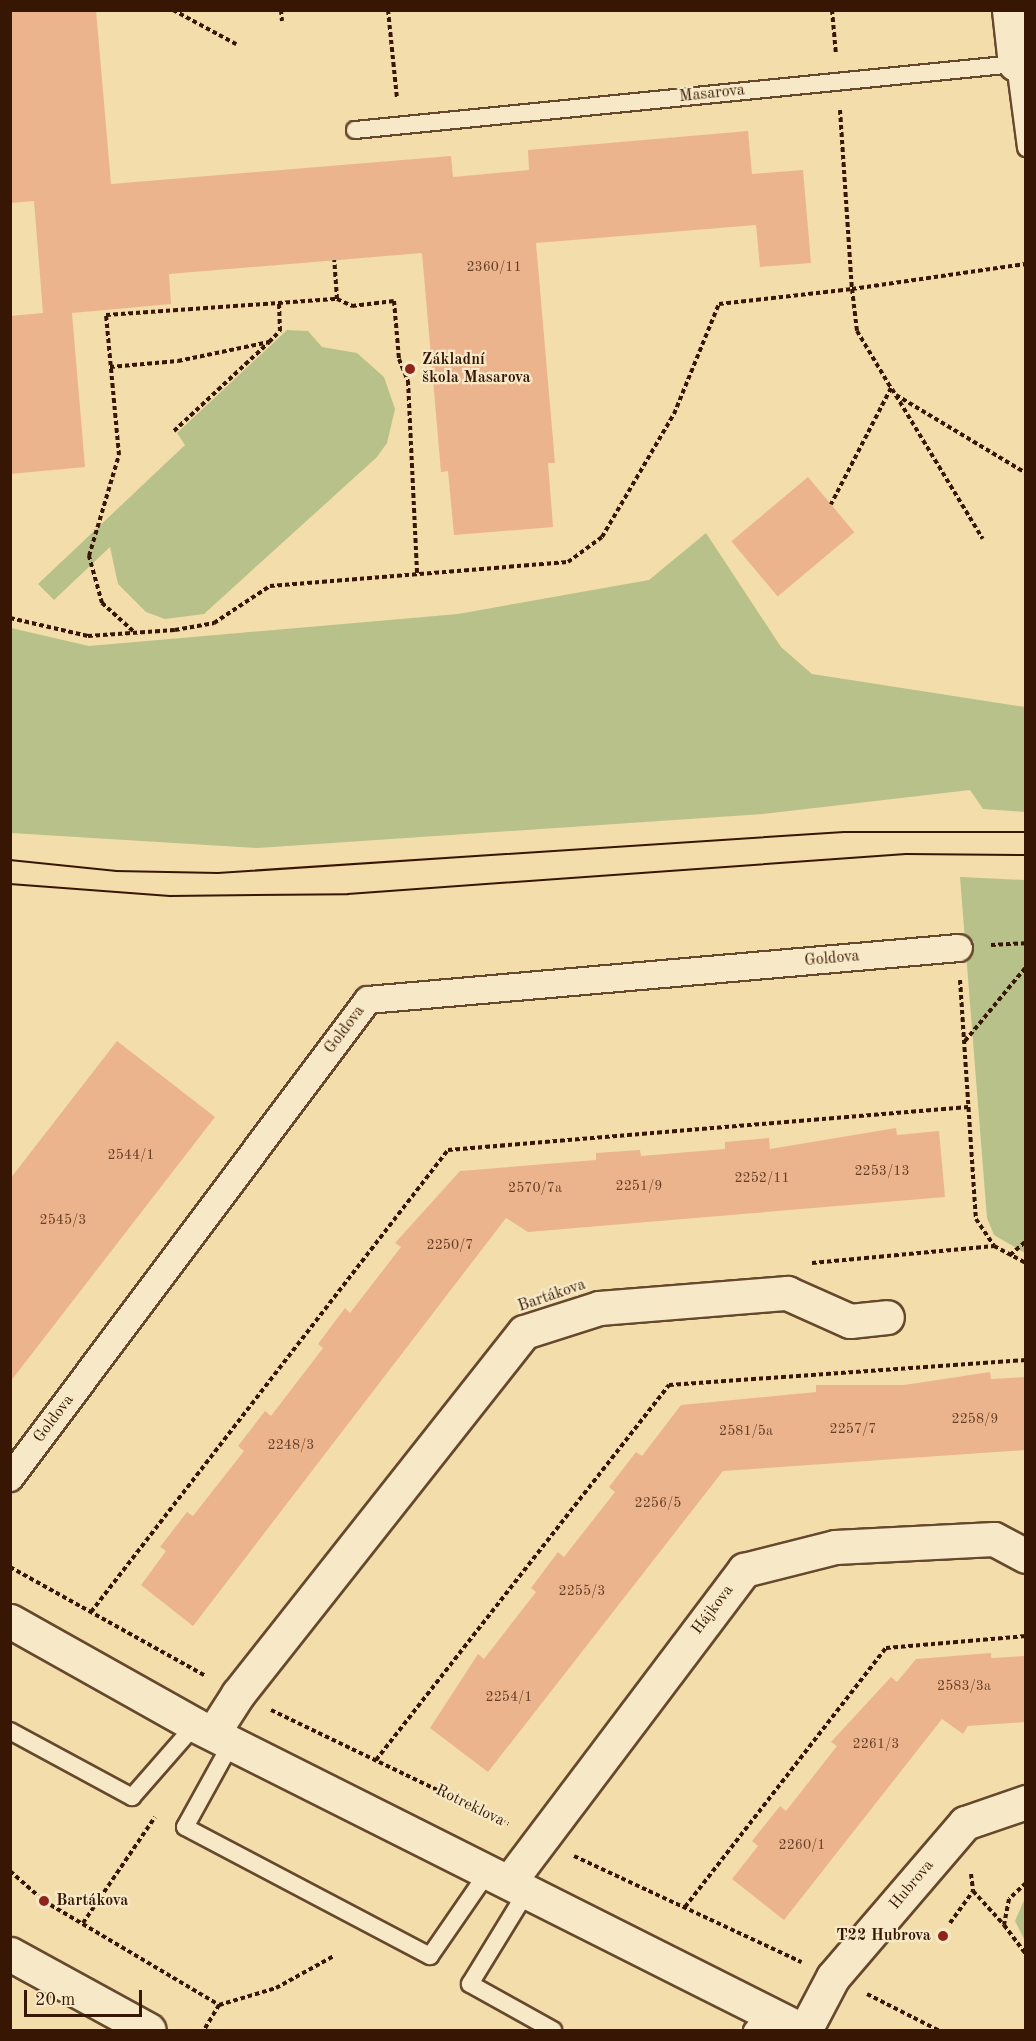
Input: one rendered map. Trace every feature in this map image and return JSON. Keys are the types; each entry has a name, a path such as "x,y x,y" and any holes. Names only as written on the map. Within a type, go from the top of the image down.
{"street":[{"path":"1009,10 1015,64"},
{"name":"Goldova","path":"10,1478 368,1000 958,948"},
{"name":"Bartákova","path":"213,1733 238,1694 524,1332 599,1308 787,1293 850,1321 887,1317"},
{"name":"Hájkova","path":"508,1882 744,1570 835,1547 892,1544 994,1539 1026,1556"},
{"path":"10,1621 213,1733 508,1882 759,2022 804,2031"},
{"path":"965,1823 1026,1802"},
{"name":"Hubrova","path":"804,2031 833,1977 965,1823"},
{"path":"10,1954 148,2031"}],"lane":[{"name":"Masarova","path":"356,130 1015,64"},
{"path":"1015,64 1026,148"},
{"path":"10,1731 132,1797 213,1733"},
{"path":"213,1733 185,1827 430,1956 508,1882"},
{"path":"508,1882 470,1984 554,2031"}],"path":[{"path":"173,10 236,44"},
{"path":"281,10 282,21"},
{"path":"388,10 400,126"},
{"path":"832,10 857,331 983,539"},
{"path":"334,260 337,299"},
{"path":"10,618 88,636 134,632 214,623 270,586 417,573 549,566 580,556 602,537 674,414 719,304 852,289 1026,264"},
{"path":"134,632 102,603 89,556 119,455 106,315 337,299 352,306 394,301 399,359 408,381 417,573"},
{"path":"174,431 280,332 279,304"},
{"path":"110,367 178,361 269,342"},
{"path":"831,504 891,388"},
{"path":"895,394 1026,473"},
{"path":"958,948 976,1219 994,1246 1026,1263"},
{"path":"964,1042 1026,968"},
{"path":"91,1612 448,1150 969,1107"},
{"path":"1010,1255 1026,1241"},
{"path":"805,1264 994,1246"},
{"path":"376,1760 669,1385 1026,1360"},
{"name":"Rotreklova","path":"10,1567 238,1694 539,1840 833,1977 938,2031"},
{"path":"685,1907 886,1648 1026,1636"},
{"path":"83,1923 161,1809"},
{"path":"965,1823 973,1891 1004,1925 1026,1954"},
{"path":"10,1871 30,1892 219,2005"},
{"path":"1004,1925 1009,1899 1026,1883"},
{"path":"951,1923 973,1891"},
{"path":"204,2031 219,2005 276,1988 334,1956"}],"green space":[{"path":"287,330 308,331 322,347 357,353 384,377 395,409 387,443 377,457 204,614 165,619 146,612 118,584 110,547 54,600 38,584 185,445 177,433"},
{"path":"706,533 781,647 812,674 1025,707 1025,812 983,809 970,790 763,814 258,848 11,833 11,628 89,646 458,614 649,580"},
{"path":"960,877 1025,880 1025,1253 994,1235 987,1218"},
{"path":"1025,1898 1025,1941 1015,1921"}],"building":[{"path":"10,10 96,10 111,184 451,156 453,177 529,170 528,150 748,131 752,174 803,170 811,263 760,267 756,225 536,243 555,463 548,463 553,527 454,535 448,471 441,472 422,253 169,274 171,304 72,313 85,467 10,474 10,316 43,313 34,201 10,203"},
{"path":"808,477 854,532 778,596 731,541"},
{"path":"117,1041 215,1117 10,1382 10,1179"},
{"path":"896,1128 897,1135 939,1131 945,1197 528,1232 506,1218 193,1626 141,1585 166,1551 160,1547 187,1512 193,1516 244,1451 238,1446 265,1411 271,1416 323,1348 318,1344 345,1308 350,1313 401,1247 395,1243 460,1171 596,1160 596,1153 640,1150 641,1156 725,1149 725,1142 769,1138 770,1149"},
{"path":"990,1372 991,1379 1026,1377 1026,1450 723,1471 488,1772 430,1728 478,1654 484,1659 536,1592 531,1588 558,1552 564,1557 615,1492 609,1487 636,1452 642,1456 681,1405 816,1392 816,1385 904,1385"},
{"path":"991,1653 991,1658 1026,1656 1026,1722 968,1726 963,1734 942,1719 784,1920 732,1879 758,1846 752,1841 780,1806 786,1811 837,1746 831,1742 891,1677 897,1682 916,1659"}],"tram line":[{"path":"10,860 116,871 218,873 844,832 1026,832"},
{"path":"10,884 170,896 348,894 906,854 1026,855"}],"place":[{"name":"Základní škola Masarova","path":"410,369"},
{"name":"Bartákova","path":"44,1901"},
{"name":"T22 Hubrova","path":"943,1936"}]}
